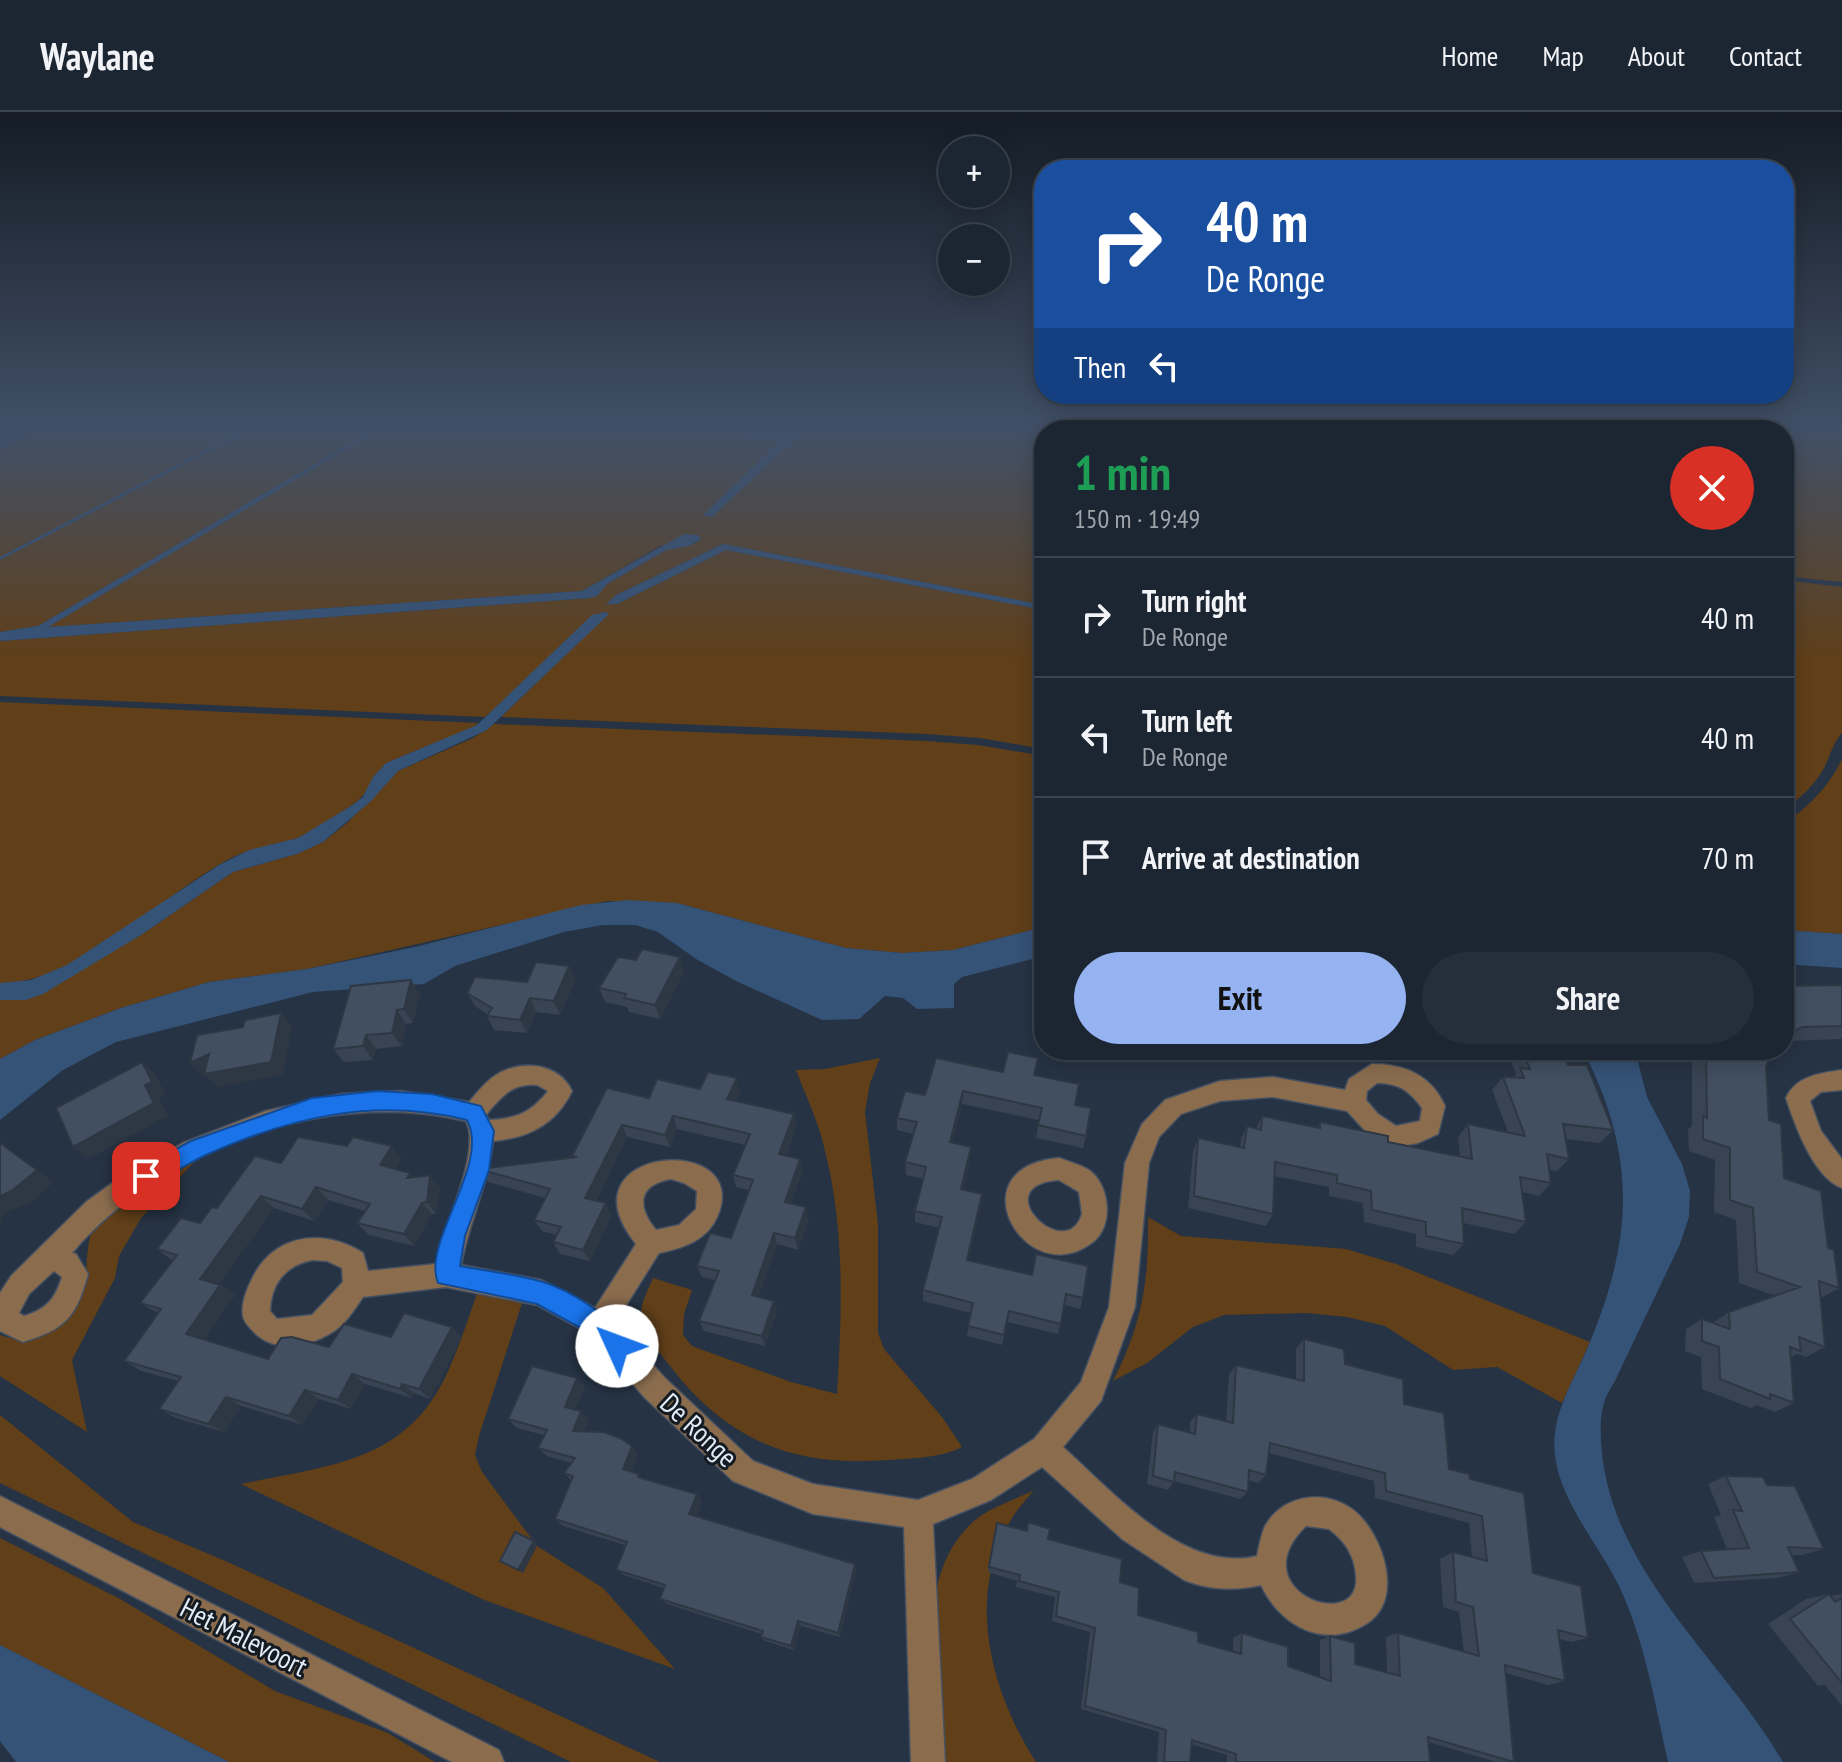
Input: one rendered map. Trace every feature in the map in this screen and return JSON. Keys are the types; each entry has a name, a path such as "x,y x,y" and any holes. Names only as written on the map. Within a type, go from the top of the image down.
{"street":[{"path":"1842,1080 1816,1083 1797,1098 1811,1137 1842,1177"},
{"path":"928,1762 918,1515 981,1490 1044,1449 1091,1391 1122,1307 1137,1163 1150,1131 1173,1107 1220,1091 1273,1087 1354,1102"},
{"path":"50,1258 61,1241 97,1209 146,1176 199,1148 312,1107 377,1100 432,1103 478,1122 478,1170 454,1236 446,1275"},
{"path":"1095,1218 1129,1229"},
{"path":"599,1325 651,1243"},
{"name":"De Ronge","path":"356,1285 446,1275 541,1293 599,1325 655,1388 743,1471 813,1499 918,1515"},
{"path":"1044,1449 1132,1529 1195,1569 1241,1575 1269,1568"},
{"name":"Het Malevoort","path":"0,1511 487,1762"}],"shaded area":[{"path":"0,507 96,507 0,557"},
{"path":"102,507 241,507 38,626 0,632 0,560"},
{"path":"250,507 712,507 704,515 712,517 723,507 1034,507 1034,603 723,544 616,595 607,604 617,604 726,550 1034,608 1034,747 980,738 927,734 501,717 608,614 485,717 0,696 0,641 590,598 607,584 666,550 696,543 701,538 660,546 582,591 48,627"},
{"path":"1794,507 1842,507 1842,582 1794,577"},
{"path":"1794,581 1842,587 1842,733 1824,768 1794,802"},
{"path":"0,702 479,723 458,735 390,762 380,770 360,799 324,824 292,840 233,857 90,953 60,969 30,979 0,983"},
{"path":"494,724 926,741 978,745 1034,754 1034,930 953,950 902,953 846,948 677,903 607,901 307,969 209,982 121,1008 35,1040 0,1059 0,1000 26,1000 141,935 233,872 297,854 323,842 347,823 398,771 473,738"},
{"path":"1842,759 1842,934 1794,931 1794,816 1831,779"},
{"path":"880,1058 870,1083 865,1112 878,1224 878,1333 884,1349 942,1417 962,1447 917,1458 823,1459 766,1444 716,1414 692,1392 651,1341 644,1328 641,1309 653,1278 692,1290 684,1314 683,1335 692,1346 791,1382 837,1394 841,1303 836,1211 822,1141 796,1070 825,1069"},
{"path":"199,1157 141,1218 119,1256 115,1278 72,1360 87,1432 0,1376 0,1335 26,1339 60,1323 82,1290 89,1240 96,1224 128,1197"},
{"path":"1148,1217 1181,1236 1346,1249 1396,1264 1590,1342 1562,1403 1497,1367 1453,1370 1385,1326 1347,1317 1306,1313 1224,1315 1193,1327 1147,1363 1113,1381 1131,1341 1142,1302"},
{"path":"477,1294 523,1300 479,1436 475,1455 482,1472 537,1546 603,1588 675,1669 482,1599 241,1484 363,1455 389,1442 412,1424 432,1400 449,1369"},
{"path":"0,1415 133,1522 230,1563 660,1762 571,1762 0,1483"},
{"path":"1034,1490 1013,1516 997,1549 989,1580 987,1612 989,1643 996,1675 1020,1735 1036,1762 946,1762 936,1700 932,1632 935,1599 943,1568 957,1540 979,1517"},
{"path":"0,1538 120,1599 275,1691 388,1733 435,1762 229,1762 0,1645"}],"water":[{"path":"96,507 102,507 0,560 0,557"},
{"path":"241,507 250,507 48,627 582,591 684,534 698,535 701,539 689,546 666,550 607,584 597,596 590,598 0,641 0,632 38,626"},
{"path":"711,507 723,507 712,517 703,515"},
{"path":"723,544 1034,603 1034,608 726,550 617,604 606,604 616,595"},
{"path":"609,614 487,730 398,771 371,801 323,842 297,854 233,872 141,935 43,994 26,1000 0,1000 0,983 31,980 67,965 219,865 249,850 298,838 351,806 362,798 373,777 386,763 477,725 592,615"},
{"path":"628,900 677,903 846,948 902,953 953,950 1034,930 1034,959 962,977 954,984 954,1008 917,1009 903,998 885,996 859,1019 822,1020 738,982 696,959 658,932 635,925 603,925 564,932 455,966 424,984 313,992 116,1042 63,1070 0,1120 0,1059 35,1040 121,1008 209,982 307,969 415,947 581,905"},
{"path":"1794,931 1842,934 1842,968 1794,965"},
{"path":"1587,1060 1638,1060 1647,1097 1682,1164 1690,1191 1689,1217 1680,1244 1604,1403 1601,1440 1608,1487 1623,1530 1645,1571 1671,1610 1758,1723 1783,1762 1668,1762 1648,1673 1628,1607 1611,1571 1573,1507 1559,1473 1554,1440 1556,1425 1605,1303 1621,1230 1623,1195 1620,1160 1613,1124"},
{"path":"0,1645 229,1762 16,1762 0,1741"}],"building":[{"path":"642,949 680,957 655,1005 599,988 618,957 636,960"},
{"path":"536,962 569,966 554,1001 530,998 520,1020 487,1016 492,1008 467,993 475,977 527,982"},
{"path":"411,980 404,1009 397,1010 392,1033 366,1035 363,1046 333,1049 351,986"},
{"path":"1842,985 1842,1026 1802,1027 1794,1031 1794,986"},
{"path":"281,1013 271,1062 204,1074 209,1054 190,1063 197,1035 243,1027 245,1020"},
{"path":"1008,1052 1034,1057 1038,1060 1034,1075 1079,1084 1075,1105 1091,1108 1086,1136 1038,1125 1042,1108 963,1091 950,1142 971,1147 961,1189 982,1194 967,1260 1032,1275 1036,1254 1088,1266 1083,1298 1066,1294 1061,1324 1009,1311 1004,1335 968,1326 973,1303 923,1290 942,1217 915,1211 926,1167 905,1162 917,1122 897,1118 905,1091 925,1095 936,1058 1003,1072"},
{"path":"1526,1060 1566,1060 1568,1065 1587,1065 1613,1130 1563,1124 1569,1159 1547,1154 1551,1183 1520,1177 1526,1222 1462,1208 1464,1244 1426,1236 1426,1222 1372,1210 1371,1191 1337,1183 1337,1175 1275,1162 1273,1214 1194,1196 1198,1138 1244,1148 1247,1126 1261,1130 1262,1116 1320,1128 1320,1122 1388,1136 1388,1142 1472,1159 1468,1124 1525,1136 1503,1077 1524,1078 1520,1068 1530,1069"},
{"path":"1706,1060 1769,1060 1766,1067 1769,1120 1781,1124 1784,1178 1821,1191 1828,1248 1834,1250 1839,1288 1819,1281 1825,1347 1799,1337 1801,1351 1790,1347 1794,1403 1770,1394 1770,1399 1720,1379 1719,1347 1702,1341 1702,1319 1730,1329 1729,1312 1800,1287 1757,1272 1753,1208 1730,1200 1730,1148 1703,1139 1703,1116 1707,1118"},
{"path":"142,1062 152,1082 145,1085 154,1103 73,1147 56,1108"},
{"path":"708,1072 737,1078 727,1099 794,1114 779,1154 800,1159 785,1202 806,1207 795,1238 774,1233 752,1295 774,1301 762,1336 699,1321 719,1271 697,1266 710,1233 731,1238 753,1180 733,1175 750,1134 673,1116 665,1135 622,1125 585,1198 606,1203 583,1250 553,1242 561,1227 534,1220 550,1189 479,1169 577,1157 572,1156 607,1088 649,1098 657,1079 700,1089"},
{"path":"298,1137 347,1146 353,1137 392,1146 380,1165 410,1173 407,1178 430,1175 427,1202 422,1203 404,1234 357,1223 370,1204 316,1187 302,1209 261,1196 200,1279 220,1285 186,1334 268,1359 281,1338 292,1337 329,1347 344,1324 391,1337 404,1313 452,1327 419,1389 402,1384 400,1389 352,1374 338,1400 305,1390 289,1416 226,1397 208,1424 159,1409 181,1377 124,1361 161,1309 140,1303 177,1255 157,1249 181,1218 200,1223 212,1207 217,1208 255,1156 281,1163"},
{"path":"0,1143 37,1170 13,1190 0,1196"},
{"path":"1304,1339 1344,1349 1345,1364 1403,1379 1404,1404 1444,1413 1449,1469 1469,1474 1470,1479 1524,1493 1533,1573 1581,1586 1588,1638 1558,1630 1565,1681 1505,1665 1514,1762 1428,1737 1430,1762 1236,1762 1236,1754 1192,1740 1190,1762 1164,1762 1166,1730 1085,1706 1095,1628 1056,1616 1059,1592 1019,1581 1020,1575 989,1567 997,1523 1027,1531 1028,1522 1050,1529 1048,1539 1122,1559 1120,1582 1139,1588 1138,1615 1198,1632 1198,1642 1241,1654 1242,1633 1288,1647 1288,1666 1331,1681 1330,1636 1355,1643 1355,1664 1400,1676 1398,1633 1479,1656 1473,1607 1456,1602 1453,1552 1487,1561 1482,1516 1386,1491 1385,1473 1270,1443 1266,1475 1249,1470 1248,1492 1175,1472 1174,1482 1153,1476 1158,1424 1195,1434 1197,1414 1233,1423 1236,1365 1304,1381"},
{"path":"532,1366 577,1378 565,1407 581,1411 573,1431 604,1432 632,1446 623,1469 639,1474 638,1477 697,1494 689,1514 855,1564 838,1633 798,1621 791,1646 761,1637 763,1631 660,1599 665,1585 616,1570 627,1542 555,1519 573,1476 564,1473 575,1458 538,1448 547,1430 508,1419"},
{"path":"1726,1476 1763,1477 1767,1485 1795,1486 1824,1549 1788,1547 1799,1572 1714,1578 1701,1551 1749,1548 1733,1510 1742,1511"},
{"path":"515,1532 534,1541 518,1570 500,1561"},
{"path":"1829,1594 1835,1602 1842,1598 1842,1683 1790,1619"}],"route":[{"path":"146,1176 199,1148 312,1107 377,1100 432,1103 473,1113 483,1131 478,1170 454,1236 446,1275 541,1293 599,1325 617,1346"}]}
